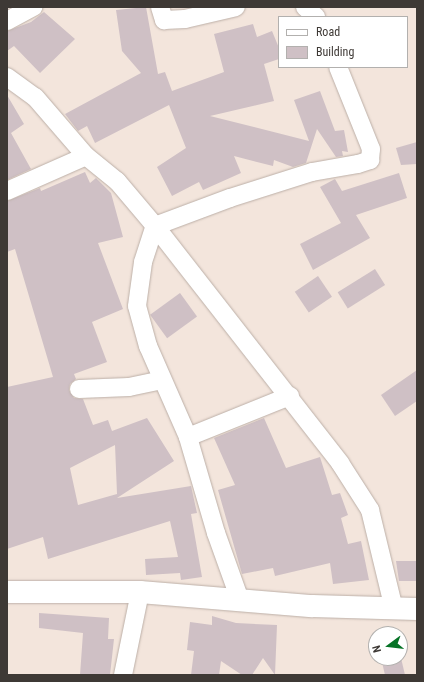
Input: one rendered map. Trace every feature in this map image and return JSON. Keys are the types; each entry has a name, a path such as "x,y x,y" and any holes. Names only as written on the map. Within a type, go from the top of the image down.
{"street":[{"path":"13,14 33,7"},
{"path":"160,7 164,20 185,19 236,7"},
{"path":"305,7 315,16"},
{"path":"155,226 230,198 312,172 358,164 370,160 371,149 338,68"},
{"path":"7,77 35,97 86,156 116,181 155,226 290,396 340,463 370,510 394,609"},
{"path":"7,191 86,156"},
{"path":"155,226 143,262 137,306 148,346 188,437 216,533 240,600"},
{"path":"79,389 129,387 162,380"},
{"path":"188,437 290,396"},
{"path":"7,592 140,592 240,600 417,609"},
{"path":"123,675 140,592"}],"building":[{"path":"146,7 158,74 165,72 172,91 224,72 214,34 253,24 257,37 272,31 278,46 278,59 264,64 274,101 210,116 309,141 294,100 320,91 335,131 344,130 348,152 342,151 343,156 336,157 317,129 306,163 293,167 274,160 273,166 234,156 241,173 203,190 199,182 172,196 157,167 186,148 169,105 95,143 87,126 78,131 65,114 141,73 122,51 116,10"},
{"path":"44,12 75,39 40,73 14,46 7,51 7,31 31,22"},
{"path":"7,95 24,124 11,133 31,169 7,180"},
{"path":"417,142 417,164 401,165 396,148"},
{"path":"85,172 90,183 96,178 111,193 123,237 98,243 123,309 92,322 107,362 74,374 76,379 70,384 69,390 74,398 83,399 93,425 108,420 112,431 147,418 174,461 117,498 191,486 197,513 191,514 202,577 181,580 180,573 146,575 145,559 178,557 170,521 48,559 43,537 7,549 7,387 53,377 15,249 7,252 7,201 40,188 41,191","holes":["115,445 117,494 78,505 70,468"]},
{"path":"399,173 407,198 356,215 370,238 313,270 300,244 341,223 320,187 335,179 342,191"},
{"path":"375,269 385,285 348,308 338,292"},
{"path":"318,276 332,297 309,312 295,292"},
{"path":"180,293 197,316 167,338 150,315"},
{"path":"417,370 417,401 395,416 381,395"},
{"path":"264,418 286,468 320,457 332,495 340,493 348,515 341,518 348,544 361,541 369,580 333,584 330,563 275,576 273,568 242,574 218,490 235,485 214,438"},
{"path":"396,561 417,561 417,581 399,581"},
{"path":"39,613 109,618 108,639 114,639 110,675 80,675 83,633 39,628"},
{"path":"212,616 236,623 277,625 275,675 263,658 252,675 242,675 221,661 219,675 191,675 194,651 187,650 190,622 212,625"},
{"path":"383,666 403,666 405,675 385,675"}]}
